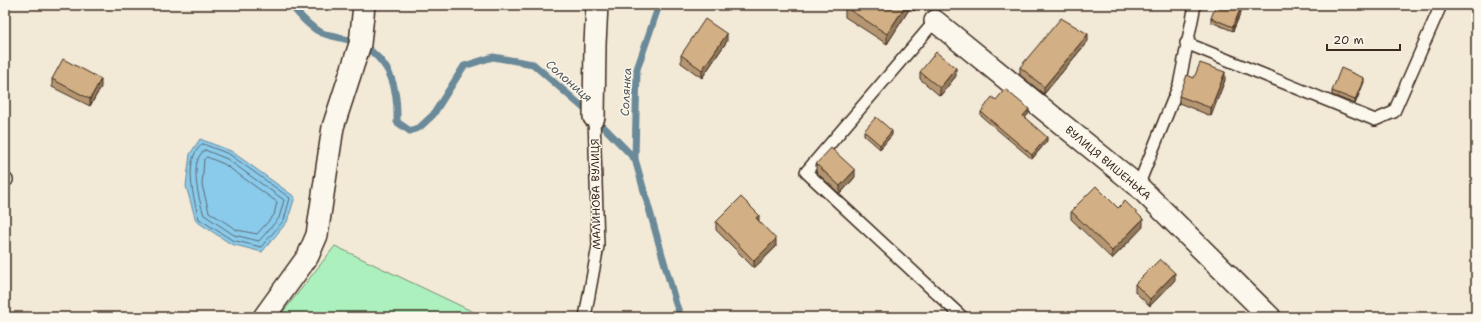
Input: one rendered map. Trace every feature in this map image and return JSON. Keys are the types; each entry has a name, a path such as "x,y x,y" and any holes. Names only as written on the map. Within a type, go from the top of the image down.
{"street":[{"path":"264,317 308,256 317,236 333,127 360,44 364,5"},
{"path":"594,117 594,44 597,5"},
{"name":"ВУЛИЦЯ ВИШЕНЬКА","path":"935,21 1138,186 1270,317"}],"lane":[{"path":"1138,186 1179,85 1186,43 1195,5"},
{"path":"1186,43 1375,120 1394,112 1441,5"},
{"path":"935,21 806,172 962,317"},
{"name":"МАЛИНОВА ВУЛИЦЯ","path":"585,317 598,246 594,117"}],"green space":[{"path":"335,246 484,317 279,317"}],"water":[{"path":"200,139 231,151 295,197 287,222 262,252 231,244 196,221 186,186 190,154"}],"building":[{"path":"846,5 906,5 887,34 845,7"},
{"path":"1216,5 1235,5 1241,7 1233,27 1211,18"},
{"path":"1061,18 1088,34 1044,87 1020,67"},
{"path":"705,19 727,34 702,70 681,55"},
{"path":"936,52 956,68 940,88 920,72"},
{"path":"63,59 101,79 90,99 52,79"},
{"path":"1200,63 1225,72 1211,108 1179,96 1187,75 1194,78"},
{"path":"1341,68 1364,78 1355,100 1332,91"},
{"path":"1005,89 1029,109 1023,116 1047,137 1032,155 981,112 992,97 996,100"},
{"path":"876,117 892,131 880,145 864,131"},
{"path":"831,148 855,170 840,186 816,164"},
{"path":"1096,186 1118,208 1125,201 1143,219 1112,251 1071,211"},
{"path":"741,197 759,215 756,218 776,239 754,261 716,222"},
{"path":"1160,259 1175,273 1150,299 1135,284"},
{"path":"1476,275 1476,305 1473,305"}],"waterway":[{"name":"Солониця","path":"291,5 302,18 315,29 334,37 361,44 380,59 391,77 394,87 397,122 410,131 420,127 433,115 464,66 493,57 533,64 594,117 635,159 681,317"},
{"name":"Солянка","path":"635,159 637,69 659,5"}]}
